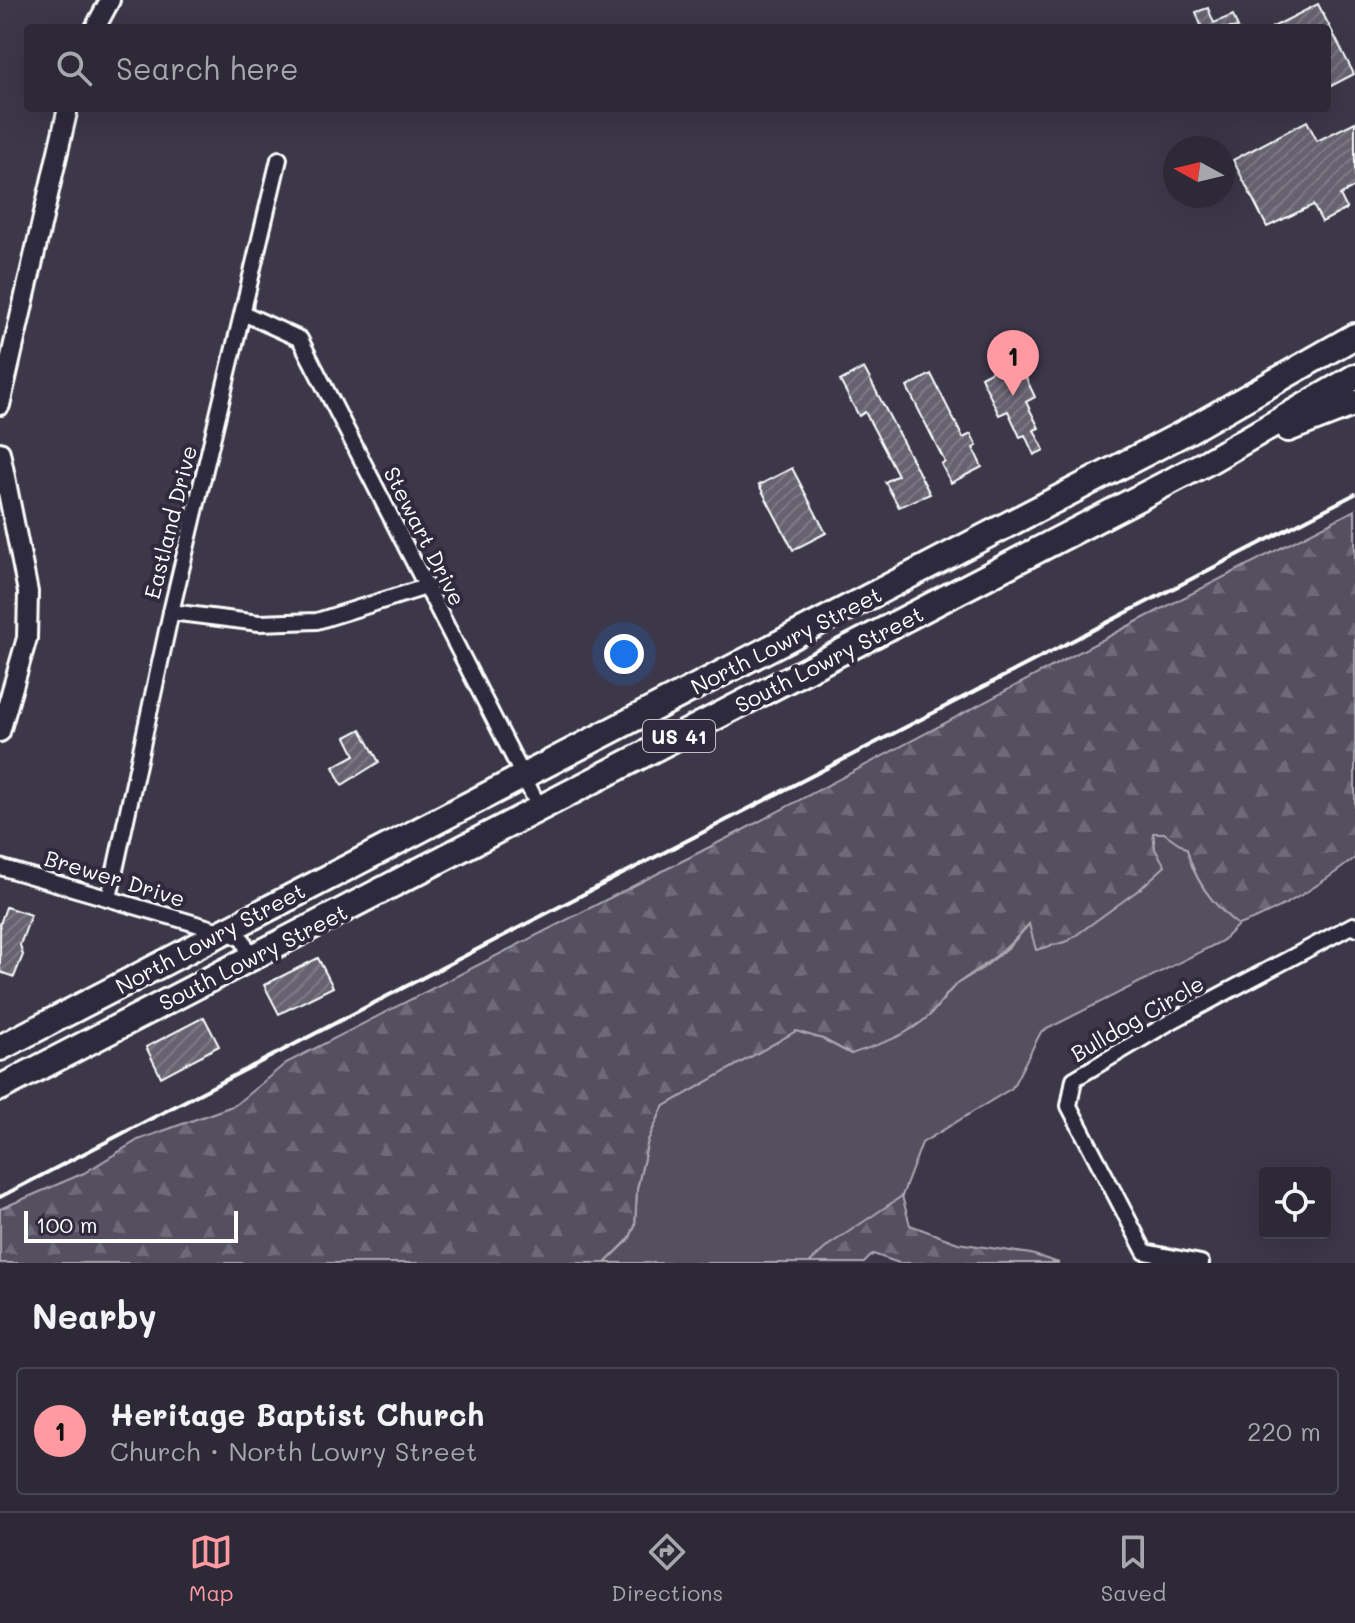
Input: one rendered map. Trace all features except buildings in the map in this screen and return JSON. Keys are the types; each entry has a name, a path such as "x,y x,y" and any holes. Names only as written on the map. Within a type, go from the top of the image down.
{"main road":[{"name":"North Lowry Street","path":"0,1048 1188,431 1355,336"},
{"name":"South Lowry Street","path":"1,1086 1204,464 1355,377"},
{"path":"1225,452 1355,403"},
{"path":"1188,431 1204,464"},
{"path":"991,533 1007,566"}],"street":[{"path":"97,24 110,0"},
{"path":"0,405 67,112"},
{"name":"Eastland Drive","path":"109,898 171,612 279,159"},
{"name":"Stewart Drive","path":"243,313 300,339 540,809"},
{"path":"0,452 28,592 27,638 0,732"},
{"path":"171,612 259,623 317,621 426,587"},
{"name":"Brewer Drive","path":"0,867 234,935 243,940 251,958"},
{"name":"Bulldog Circle","path":"1201,1263 1145,1252 1069,1106 1074,1079 1184,1014 1353,925 1355,928"}],"green space":[{"path":"1355,510 1355,858 1285,905 1238,925 1206,891 1194,871 1187,849 1164,833 1153,833 1155,849 1165,866 1141,888 1068,941 1036,950 1029,924 1003,950 954,987 929,1016 901,1035 851,1054 823,1039 796,1031 663,1107 648,1140 637,1189 635,1226 629,1239 605,1263 0,1263 0,1209 84,1173 138,1140 235,1105 286,1063 743,830"},
{"path":"1164,832 1187,849 1194,871 1206,891 1238,925 1222,941 1041,1032 1012,1088 922,1143 902,1196 811,1263 605,1263 629,1240 635,1226 637,1189 648,1140 663,1107 796,1031 823,1039 851,1054 931,1014 955,985 1009,947 1030,923 1107,910 1141,888 1155,849 1153,833"},
{"path":"902,1196 910,1225 958,1243 1031,1254 1059,1263 899,1263 873,1254 864,1263 809,1263 829,1245"}],"railway":[{"path":"0,1197 1355,494"}],"place":[{"name":"Heritage Baptist Church","path":"1013,396"}]}
